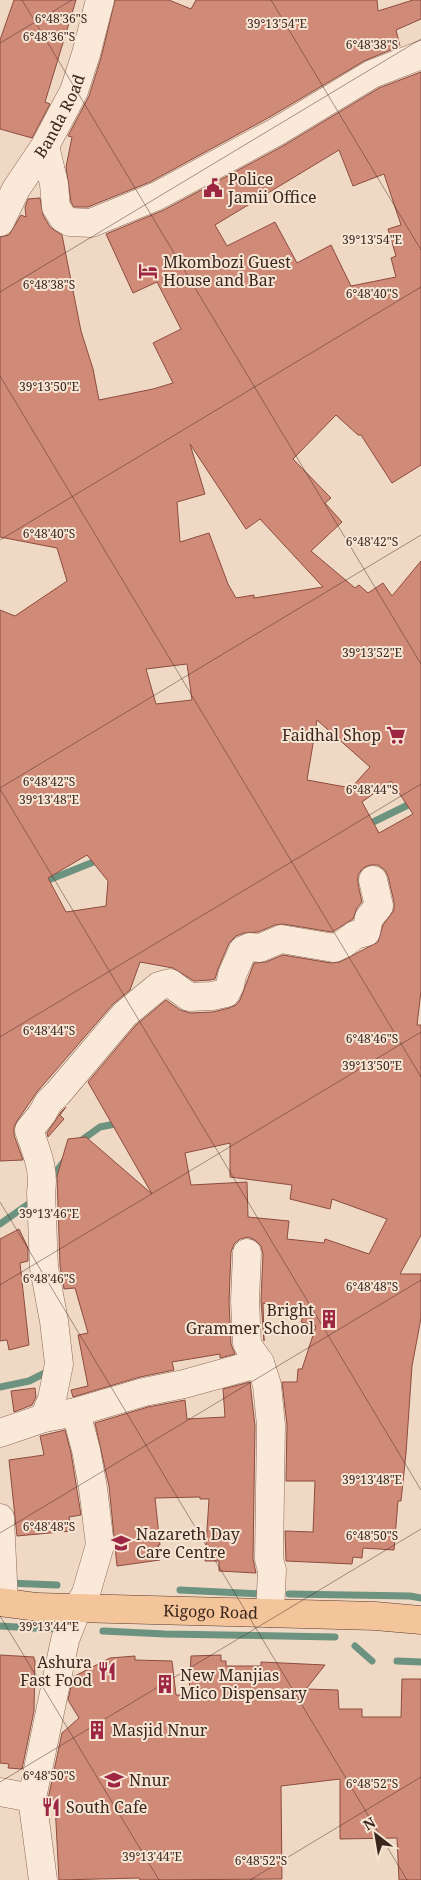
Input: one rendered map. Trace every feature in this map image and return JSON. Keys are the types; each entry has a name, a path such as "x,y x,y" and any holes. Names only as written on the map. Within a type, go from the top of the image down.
{"main road":[{"name":"Kigogo Road","path":"2,1602 37,1607 375,1616 421,1620"}],"street":[{"name":"Banda Road","path":"0,222 16,189 45,146 74,91 100,0"},
{"path":"45,146 54,184 56,207 63,218 70,222 91,223 157,196 276,132 372,74 421,55"},
{"path":"44,1418 52,1399 59,1364 54,1321 44,1268 40,1163 29,1130 48,1103 124,1014 159,986 170,983 189,997 212,996 226,992 243,950 250,946 260,948 281,940 334,948 343,944 355,935 366,932 369,918 379,906 373,880"},
{"path":"247,1253 246,1334 250,1349 260,1363 267,1385 271,1425 269,1559 272,1570 270,1613"},
{"path":"0,1433 44,1418 76,1412 144,1392 184,1384 260,1363"},
{"path":"43,1880 32,1798 65,1640 77,1608 86,1593 100,1545 93,1488 76,1412"},
{"path":"0,1518 2,1602"},
{"path":"0,1792 32,1798"}],"building":[{"path":"14,0 76,0 45,102 50,104 32,138 0,129 0,40"},
{"path":"115,0 169,0 191,9 196,0 377,0 378,11 413,0 421,0 421,19 396,30 400,46 364,61 268,118 150,182 88,207 74,207 71,202 66,167 72,137 68,136 89,96 101,58"},
{"path":"421,72 421,465 392,483 361,435 358,435 336,415 293,459 331,498 325,503 342,522 311,551 355,588 359,585 368,593 383,583 392,596 421,561 421,991 417,1025 421,1025 421,1235 400,1274 421,1274 421,1318 412,1366 406,1453 401,1501 398,1501 394,1550 363,1548 362,1558 353,1557 352,1564 286,1561 285,1531 313,1532 315,1481 286,1481 287,1425 282,1382 297,1382 298,1369 302,1369 316,1326 301,1322 303,1316 263,1303 264,1341 261,1301 263,1254 261,1246 255,1240 248,1237 240,1239 234,1244 231,1252 229,1302 231,1344 235,1354 220,1358 220,1354 172,1362 174,1370 140,1377 73,1397 71,1390 88,1386 78,1335 88,1333 75,1288 64,1289 60,1266 57,1176 68,1139 86,1137 152,1194 88,1082 136,1025 166,1000 180,1010 190,1013 213,1012 229,1008 236,1005 240,1000 254,963 266,962 283,955 331,963 340,962 378,942 383,925 394,910 394,902 385,870 378,865 370,865 363,868 358,875 362,902 357,908 353,919 332,932 283,924 258,932 244,933 236,936 229,943 215,979 194,981 173,968 140,962 130,990 113,1004 37,1092 17,1121 14,1127 14,1135 23,1160 0,1161 0,610 15,616 67,581 57,548 0,537 0,237 9,235 21,215 26,217 25,207 28,199 40,198 43,215 50,227 62,235 81,331 93,369 99,400 173,383 153,343 181,329 157,282 133,293 106,234 164,210 283,146 379,88","holes":["339,150 353,186 384,174 401,225 388,229 396,256 391,258 396,277 351,286 331,245 297,263 275,222 227,246 215,225","190,444 246,529 260,519 323,587 254,598 254,595 236,598 228,584 209,533 180,542 177,502 205,494","187,664 192,700 156,704 146,669","317,720 370,767 351,788 307,780","391,781 413,814 379,833 362,802","87,855 108,881 106,906 66,912 48,878","230,1143 230,1177 292,1185 290,1199 330,1209 332,1199 387,1219 369,1254 325,1239 324,1243 287,1239 289,1221 248,1217 247,1182 191,1185 185,1153"]},
{"path":"66,1107 60,1115 64,1119 48,1137 47,1133 61,1112"},
{"path":"19,1229 28,1248 28,1261 20,1263 29,1345 9,1350 7,1340 0,1341 0,1239"},
{"path":"250,1382 255,1426 253,1559 256,1573 219,1571 219,1561 205,1561 209,1499 200,1499 200,1497 155,1498 160,1560 117,1566 109,1486 95,1423 148,1407 185,1400 187,1419 225,1417 223,1389"},
{"path":"35,1388 36,1397 32,1405 14,1412 11,1391"},
{"path":"65,1430 71,1453 81,1515 69,1517 71,1531 17,1536 9,1460 44,1455 40,1436"},
{"path":"0,1655 34,1657 35,1660 34,1711 22,1769 8,1768 9,1764 0,1763"},
{"path":"221,1655 221,1661 226,1661 226,1666 261,1666 261,1662 325,1665 306,1689 338,1690 339,1709 362,1709 362,1717 401,1717 402,1679 421,1679 421,1880 399,1880 397,1838 340,1839 340,1779 281,1786 282,1879 140,1880 139,1878 59,1880 55,1804 48,1803 48,1799 62,1733 79,1718 68,1700 73,1677 110,1658 135,1656 135,1660 172,1661 176,1695 189,1695 191,1656"}],"waterway":[{"path":"367,825 410,804 421,794"},
{"path":"41,883 101,859"},
{"path":"79,1142 100,1127 120,1123"},
{"path":"50,1180 65,1160"},
{"path":"0,1224 34,1200"},
{"path":"0,1387 29,1381 51,1370"},
{"path":"8,1583 57,1585"},
{"path":"180,1590 262,1594"},
{"path":"289,1594 410,1596 421,1598"},
{"path":"0,1626 50,1629"},
{"path":"103,1631 335,1637"},
{"path":"355,1646 372,1661"},
{"path":"397,1661 421,1662"}],"place":[{"name":"Police Jamii Office","path":"213,188"},
{"name":"Mkombozi Guest House and Bar","path":"148,271"},
{"name":"Faidhal Shop","path":"396,735"},
{"name":"Bright Grammer School","path":"329,1319"},
{"name":"Nazareth Day Care Centre","path":"121,1543"},
{"name":"Ashura Fast Food","path":"107,1671"},
{"name":"New Manjias Mico Dispensary","path":"165,1684"},
{"name":"Masjid Nnur","path":"97,1730"},
{"name":"Nnur","path":"114,1780"},
{"name":"South Cafe","path":"51,1807"}]}
